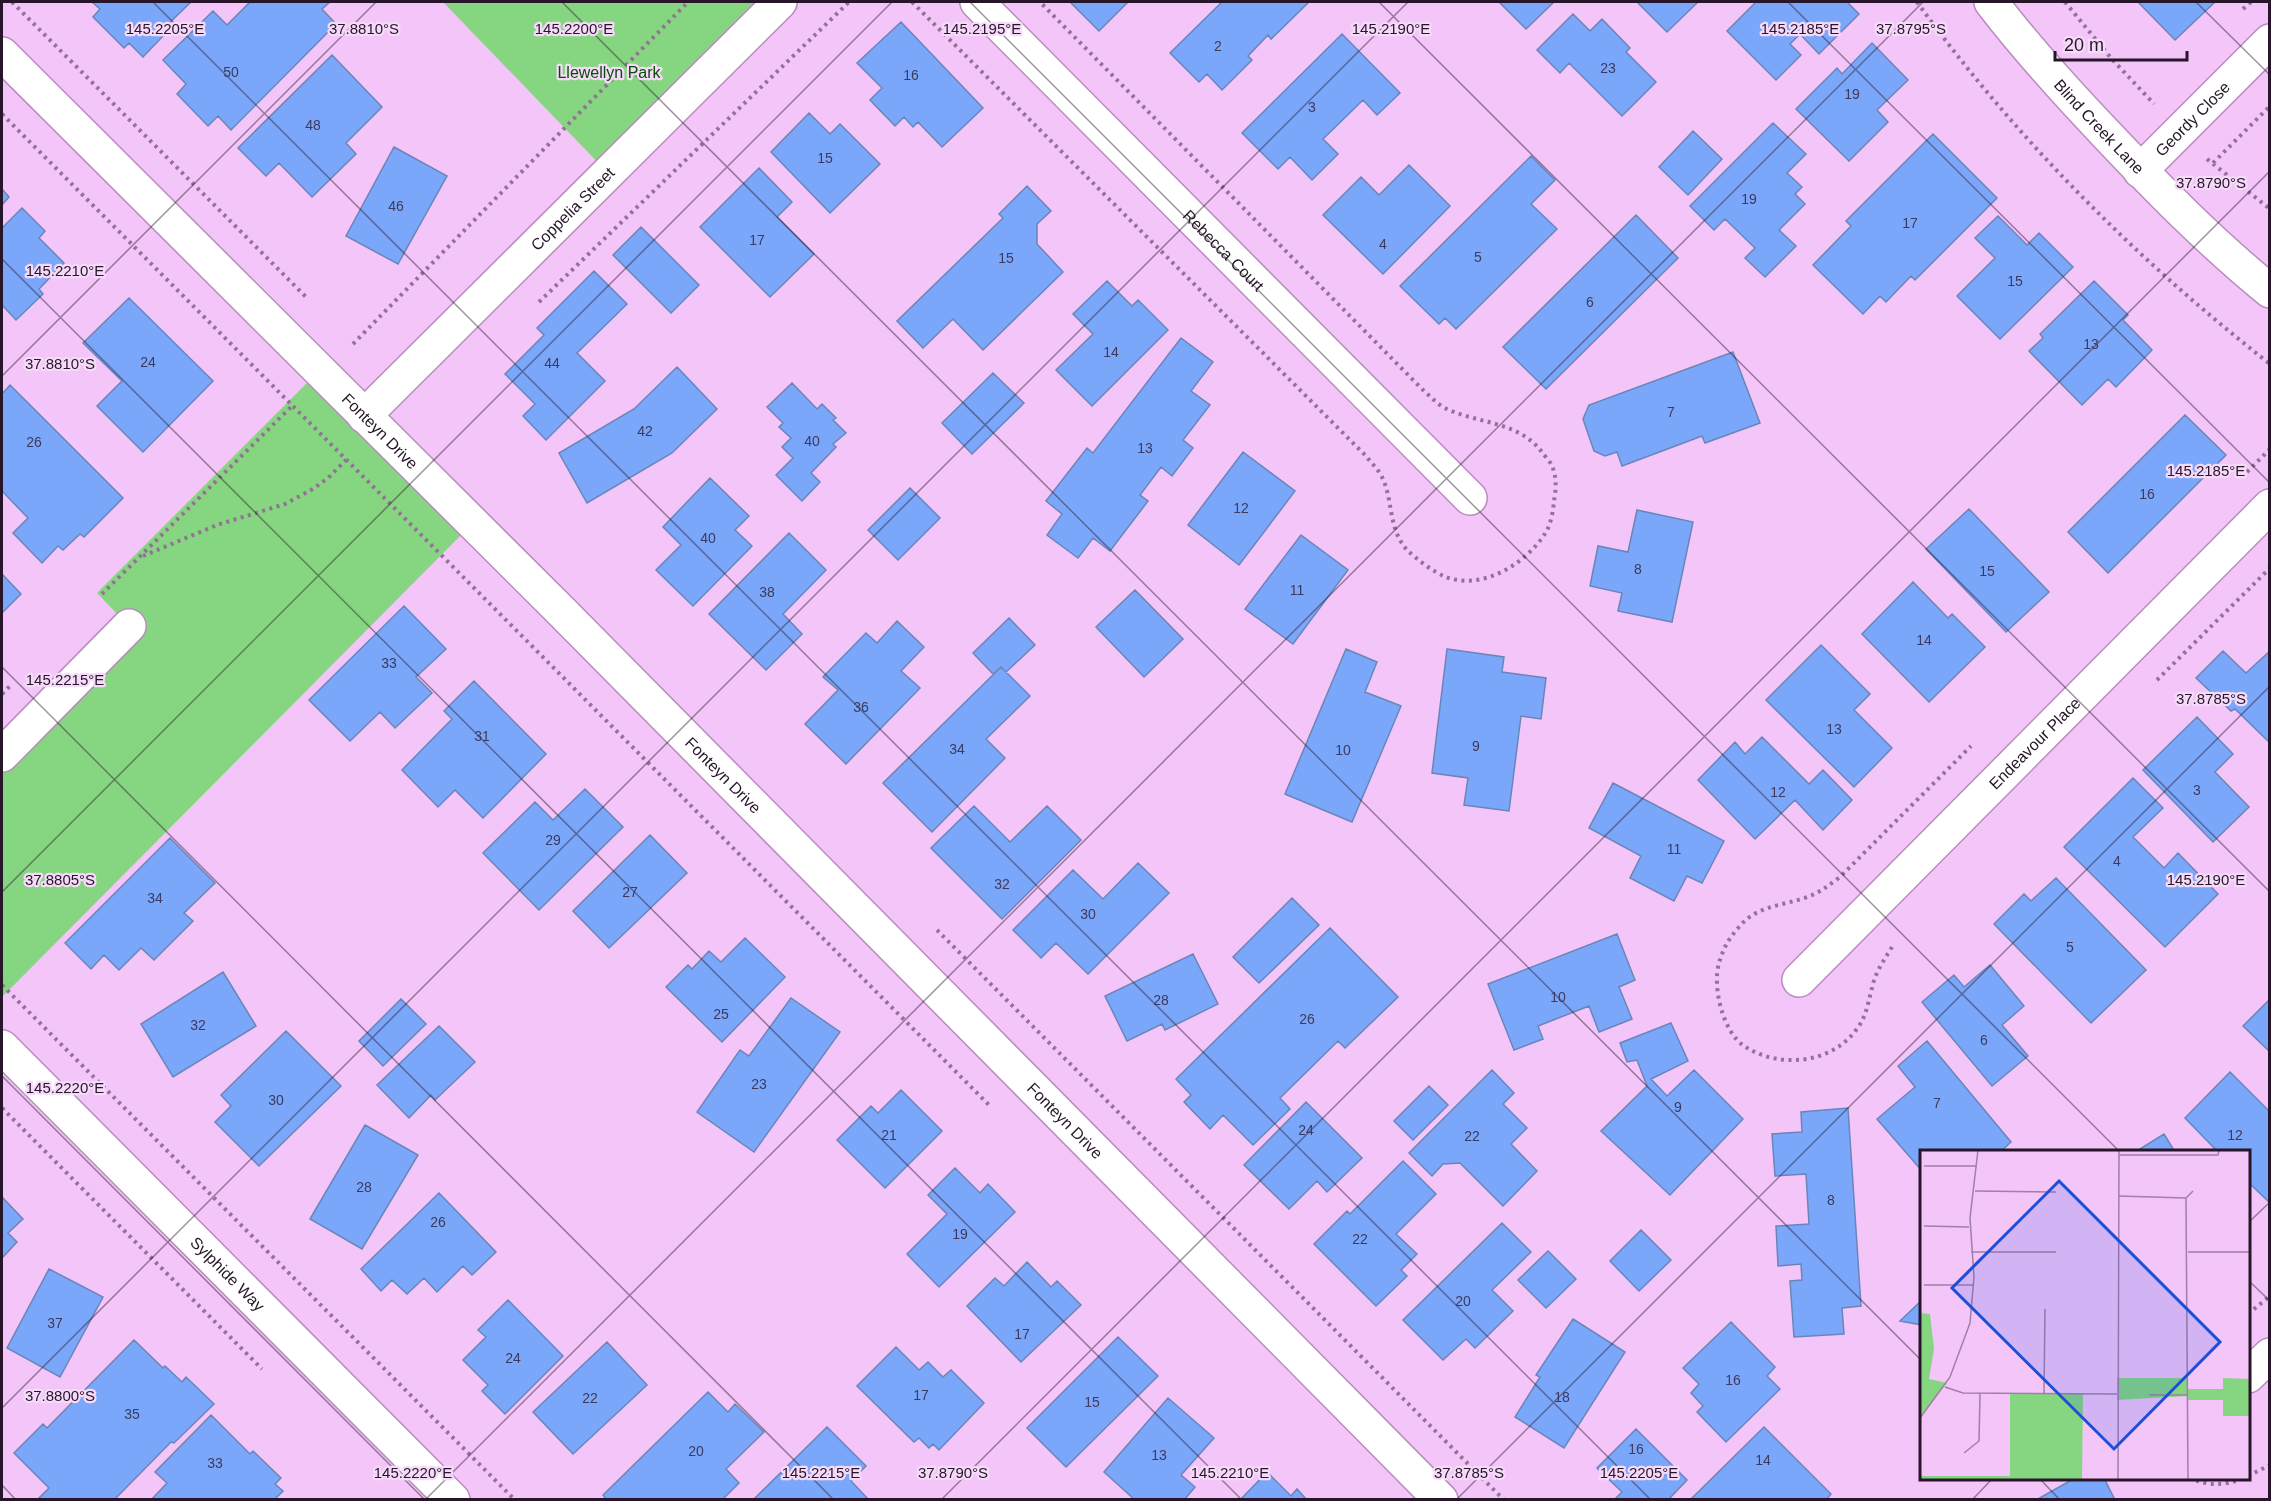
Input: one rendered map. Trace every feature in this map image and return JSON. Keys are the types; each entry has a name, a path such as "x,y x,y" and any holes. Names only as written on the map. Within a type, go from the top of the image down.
{"street":[{"name":"Coppelia Street","path":"364,416 780,2"},
{"name":"Rebecca Court","path":"976,2 1470,498"},
{"name":"Blind Creek Lane","path":"1991,2 2047,69 2140,171 2195,227 2270,291"},
{"name":"Geordy Close","path":"2140,171 2270,41"},
{"name":"Fonteyn Drive","path":"2,54 562,612 1441,1500"},
{"name":"Endeavour Place","path":"1799,980 2270,506"},
{"path":"2,755 129,626"},
{"name":"Sylphide Way","path":"2,1047 453,1500"},
{"path":"2250,1374 2270,1355"}],"path":[{"path":"12,2 311,302"},
{"path":"353,344 688,2"},
{"path":"533,308 849,2"},
{"path":"1917,2 1935,27 2036,148 2072,186 2161,273 2220,325 2270,364"},
{"path":"2065,2 2111,58 2160,111"},
{"path":"2213,164 2270,106"},
{"path":"2,114 996,1111"},
{"path":"2200,152 2270,209"},
{"path":"345,336 360,351"},
{"path":"99,597 292,406"},
{"path":"140,557 217,525 285,504 328,478 346,460"},
{"path":"2,694 18,678"},
{"path":"2,985 515,1500"},
{"path":"2,1108 268,1374"},
{"path":"2250,1312 2270,1296"},
{"path":"2250,1475 2270,1465"},
{"path":"2192,1480 2202,1484 2223,1485 2240,1480"}],"green space":[{"name":"Llewellyn Park","path":"443,2 780,2 608,173"},
{"path":"319,371 473,523 2,997 2,755 129,626 97,593"}],"building":[{"path":"92,2 191,2 161,31 164,35 143,57 129,43 124,48 93,17 100,9"},
{"path":"250,2 330,2 322,9 336,24 231,130 218,116 208,126 177,94 186,84 163,60 213,11 227,25"},
{"path":"1070,2 1128,2 1099,31"},
{"path":"1222,2 1309,2 1271,39 1268,35 1248,56 1252,60 1222,90 1207,74 1199,82 1170,53"},
{"path":"1499,2 1554,2 1526,29"},
{"path":"1637,2 1698,2 1667,32"},
{"path":"1756,2 1847,2 1859,14 1819,54 1800,34 1790,44 1801,55 1776,80 1727,31"},
{"path":"2138,2 2215,2 2175,40"},
{"path":"1573,14 1590,31 1602,19 1630,48 1626,52 1656,82 1622,116 1569,63 1560,73 1537,50"},
{"path":"901,22 983,108 942,147 918,122 913,127 904,117 895,126 870,100 882,88 857,63"},
{"path":"1342,34 1400,93 1377,115 1363,100 1323,139 1338,154 1312,180 1290,157 1278,169 1242,133"},
{"path":"1872,43 1908,80 1877,110 1888,122 1849,161 1796,109 1837,68 1842,74"},
{"path":"332,55 382,107 346,143 356,154 312,197 279,163 266,176 238,148"},
{"path":"809,113 830,134 840,124 880,164 830,213 771,152"},
{"path":"1773,123 1806,154 1787,173 1802,187 1795,194 1805,204 1779,230 1796,246 1765,277 1745,258 1755,248 1725,219 1714,230 1690,206"},
{"path":"1693,131 1722,159 1688,195 1659,167"},
{"path":"1933,134 1997,198 1915,280 1911,276 1886,302 1880,296 1863,314 1813,265 1851,226 1846,221"},
{"path":"394,147 447,176 398,264 346,236"},
{"path":"1531,156 1555,180 1531,204 1557,229 1456,329 1445,318 1439,324 1400,286"},
{"path":"1409,165 1450,206 1383,274 1323,215 1361,177 1379,195"},
{"path":"759,168 792,202 777,217 814,254 770,297 700,227"},
{"path":"1027,186 1051,211 1037,224 1037,244 1063,272 983,350 953,319 923,348 897,321 1003,218 999,214"},
{"path":"2,189 9,197 2,205"},
{"path":"22,208 45,231 39,238 64,263 39,289 43,294 16,320 2,305 2,228"},
{"path":"1636,215 1678,258 1546,389 1503,347"},
{"path":"1998,216 2027,245 2039,233 2073,267 2000,339 1957,296 1995,258 1975,238"},
{"path":"641,227 699,285 671,313 613,255"},
{"path":"594,271 627,304 577,353 605,381 546,440 523,416 535,404 505,374 544,335 537,328"},
{"path":"1107,281 1132,306 1138,300 1168,330 1092,406 1056,370 1093,334 1073,314"},
{"path":"2094,281 2128,315 2123,320 2152,350 2116,387 2108,379 2082,405 2029,351 2043,338 2040,334"},
{"path":"129,298 213,381 143,452 97,406 122,381 83,343"},
{"path":"1181,338 1213,362 1191,391 1210,405 1183,440 1193,448 1172,476 1161,467 1140,495 1148,501 1110,551 1093,538 1078,558 1047,535 1062,514 1046,501 1087,448 1093,453"},
{"path":"1733,352 1760,423 1705,443 1702,436 1622,466 1617,452 1605,456 1594,451 1583,419 1589,405"},
{"path":"677,367 717,409 672,453 587,503 559,453 634,409"},
{"path":"993,373 1024,403 972,454 942,423"},
{"path":"792,383 817,409 822,404 836,418 833,420 846,433 833,444 836,447 811,473 820,482 802,501 776,475 793,458 782,447 791,438 779,427 783,423 767,407"},
{"path":"10,385 123,498 84,537 80,534 63,550 58,546 42,563 13,533 28,518 2,491 2,394"},
{"path":"2185,415 2226,455 2108,573 2068,532"},
{"path":"1243,452 1295,491 1239,565 1188,525"},
{"path":"710,478 749,516 735,530 752,546 693,606 656,570 681,545 663,527"},
{"path":"910,488 940,518 898,560 868,530"},
{"path":"1969,509 2049,592 2006,632 1926,549"},
{"path":"1637,510 1693,522 1672,622 1618,611 1622,593 1590,586 1598,546 1628,552"},
{"path":"789,533 826,570 783,614 802,634 766,670 709,614"},
{"path":"1301,535 1348,570 1293,644 1245,609"},
{"path":"2,574 21,594 2,613"},
{"path":"1913,582 1948,618 1952,614 1985,647 1929,702 1862,634"},
{"path":"1135,590 1183,639 1144,677 1096,627"},
{"path":"404,606 446,649 416,677 432,693 395,728 380,712 350,741 309,700"},
{"path":"1009,618 1035,645 1006,672 1001,667 993,674 973,653"},
{"path":"897,621 924,647 901,671 920,688 846,764 805,724 838,690 823,677 866,633 877,643"},
{"path":"1821,645 1870,694 1854,710 1892,748 1854,787 1766,700"},
{"path":"1346,649 1377,662 1365,692 1401,706 1352,822 1285,794"},
{"path":"1447,649 1504,657 1502,672 1546,678 1541,719 1521,716 1509,811 1464,805 1468,778 1432,773"},
{"path":"2223,651 2246,673 2270,651 2270,743 2235,709 2231,711 2196,678"},
{"path":"1001,667 1030,696 986,739 1005,758 932,832 883,783"},
{"path":"474,681 546,754 483,818 455,790 438,807 402,770 452,719 444,711"},
{"path":"2197,717 2233,754 2215,772 2249,807 2213,842 2143,770"},
{"path":"1762,737 1809,784 1823,770 1852,800 1823,830 1795,800 1755,839 1698,780 1735,742 1745,754"},
{"path":"2133,778 2163,808 2133,837 2164,868 2178,853 2218,894 2165,947 2064,847"},
{"path":"1613,783 1724,841 1702,883 1687,876 1674,901 1630,878 1641,856 1589,828"},
{"path":"585,789 623,827 539,910 483,853 535,802 553,820"},
{"path":"974,806 1010,842 1047,806 1081,840 1002,919 931,848"},
{"path":"650,835 687,873 609,948 573,911"},
{"path":"170,838 215,883 184,913 193,921 154,960 141,948 119,970 104,955 91,969 65,943"},
{"path":"1138,863 1169,893 1088,974 1056,943 1041,958 1013,930 1073,870 1103,899"},
{"path":"2056,878 2146,970 2091,1023 1994,924 2024,894 2031,901"},
{"path":"1292,898 1319,925 1259,983 1233,957"},
{"path":"1330,928 1398,997 1345,1048 1338,1041 1280,1098 1290,1109 1253,1145 1223,1115 1210,1129 1184,1102 1191,1095 1176,1079"},
{"path":"1617,934 1635,980 1619,987 1632,1019 1599,1032 1589,1006 1538,1026 1543,1039 1514,1050 1488,984"},
{"path":"745,938 785,977 722,1042 666,987 688,965 692,969 709,951 721,962"},
{"path":"1193,954 1218,1004 1165,1030 1162,1024 1127,1041 1105,996"},
{"path":"1990,965 2024,1006 2002,1025 2028,1056 1992,1086 1922,1002 1954,975 1964,987"},
{"path":"223,972 256,1026 173,1077 141,1024"},
{"path":"791,998 840,1032 754,1152 697,1112 740,1050 749,1056"},
{"path":"401,999 426,1024 383,1066 359,1041"},
{"path":"2270,999 2270,1052 2243,1026"},
{"path":"1671,1023 1688,1061 1651,1079 1667,1096 1694,1070 1743,1119 1670,1195 1601,1131 1647,1086 1637,1060 1627,1062 1620,1043"},
{"path":"439,1026 475,1062 435,1100 431,1095 409,1118 377,1085"},
{"path":"286,1031 341,1086 259,1166 215,1122 231,1106 221,1095"},
{"path":"1927,1041 2011,1142 2002,1150 1920,1150 1920,1169 1877,1119 1915,1087 1898,1066"},
{"path":"1492,1070 1514,1093 1503,1104 1527,1128 1511,1144 1537,1171 1503,1206 1460,1163 1443,1164 1432,1176 1409,1153"},
{"path":"2230,1072 2270,1112 2270,1203 2250,1184 2250,1150 2216,1150 2185,1118"},
{"path":"1429,1086 1448,1105 1413,1140 1394,1121"},
{"path":"901,1090 942,1131 885,1188 837,1140 871,1106 878,1113"},
{"path":"1306,1102 1362,1158 1327,1192 1317,1181 1289,1209 1244,1165"},
{"path":"1848,1108 1861,1306 1842,1308 1844,1334 1794,1337 1790,1281 1802,1280 1801,1264 1778,1266 1776,1226 1809,1224 1806,1174 1775,1176 1772,1134 1802,1132 1801,1112"},
{"path":"365,1125 418,1155 362,1249 310,1219"},
{"path":"2164,1134 2174,1150 2138,1150"},
{"path":"1403,1161 1436,1194 1396,1234 1417,1254 1401,1270 1407,1276 1376,1306 1314,1244 1347,1211 1350,1214"},
{"path":"955,1168 980,1193 988,1184 1015,1212 939,1287 907,1254 947,1214 928,1195"},
{"path":"439,1193 496,1252 472,1275 463,1266 437,1292 424,1278 407,1294 392,1280 381,1291 361,1269"},
{"path":"2,1197 23,1219 8,1233 17,1242 2,1258"},
{"path":"1502,1223 1531,1252 1492,1290 1513,1311 1475,1348 1466,1339 1443,1360 1403,1320"},
{"path":"1641,1230 1671,1260 1639,1291 1610,1261"},
{"path":"1548,1251 1576,1279 1546,1308 1518,1280"},
{"path":"1027,1262 1051,1287 1057,1281 1081,1305 1021,1362 967,1306 995,1278 1004,1286"},
{"path":"49,1269 103,1297 60,1377 7,1348"},
{"path":"508,1300 563,1356 505,1414 482,1391 488,1385 463,1360 486,1337 478,1330"},
{"path":"1920,1302 1920,1325 1900,1321"},
{"path":"1573,1319 1625,1352 1564,1448 1515,1417 1540,1377 1536,1375"},
{"path":"1731,1322 1775,1367 1767,1376 1780,1389 1726,1442 1697,1412 1703,1406 1691,1393 1699,1384 1683,1368"},
{"path":"1118,1337 1158,1376 1066,1467 1027,1428"},
{"path":"134,1340 163,1368 165,1366 182,1382 186,1377 214,1404 174,1443 171,1442 114,1500 37,1500 49,1488 14,1453 43,1424 47,1428"},
{"path":"607,1342 647,1385 573,1454 533,1412"},
{"path":"896,1347 919,1370 928,1362 943,1377 951,1370 984,1403 939,1450 933,1444 929,1448 919,1438 914,1442 857,1386"},
{"path":"708,1392 728,1412 735,1404 764,1432 726,1469 739,1483 722,1500 607,1500 603,1495"},
{"path":"1168,1398 1214,1438 1181,1475 1195,1487 1184,1500 1135,1500 1104,1472"},
{"path":"211,1415 250,1454 253,1451 281,1478 275,1484 283,1491 274,1500 151,1500 167,1483 155,1472"},
{"path":"827,1427 866,1466 851,1481 869,1500 753,1500"},
{"path":"1764,1427 1831,1494 1826,1500 1690,1500"},
{"path":"1636,1429 1687,1480 1668,1500 1614,1500 1622,1492 1597,1468"},
{"path":"1267,1472 1291,1496 1297,1489 1307,1500 1240,1500"},
{"path":"2071,1480 2105,1480 2115,1500 2036,1500"}]}
